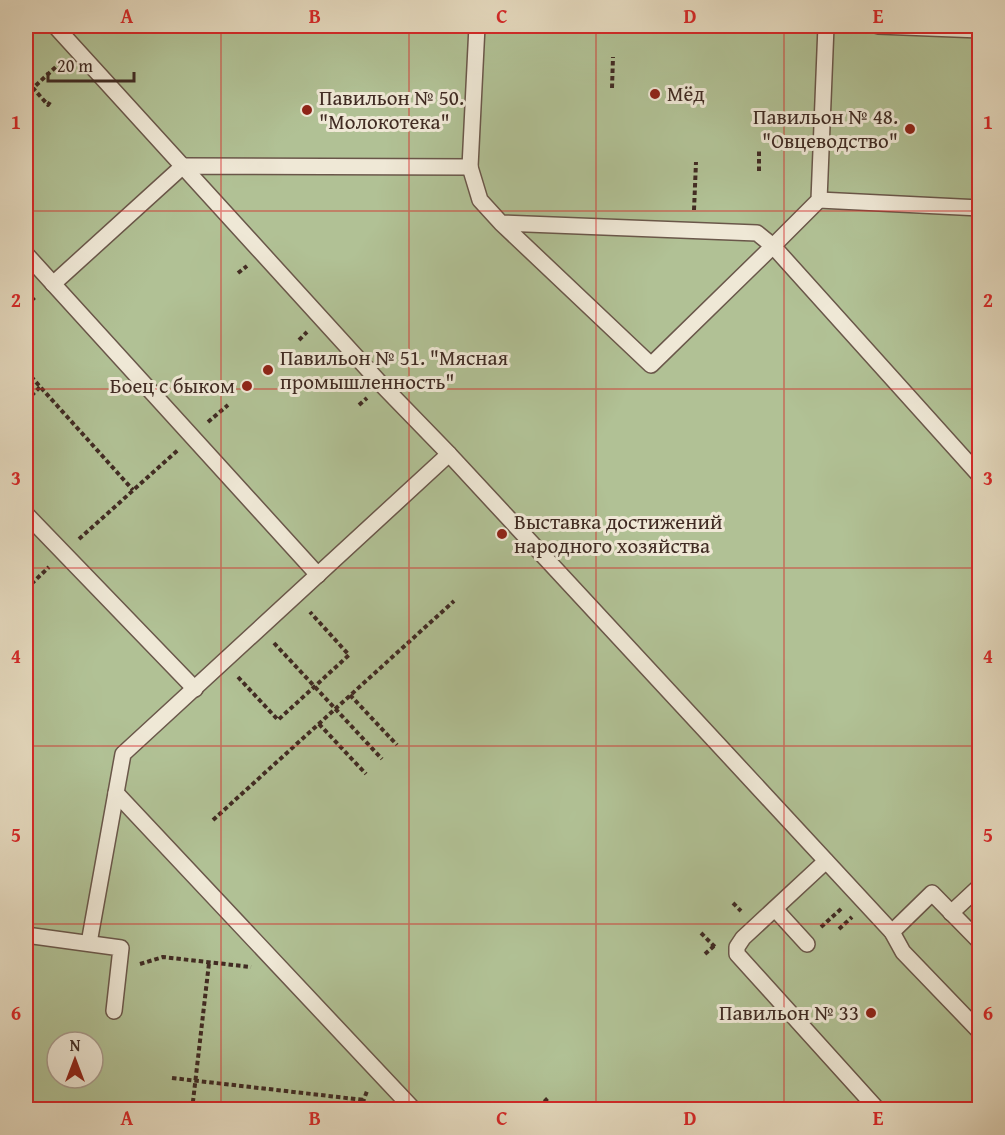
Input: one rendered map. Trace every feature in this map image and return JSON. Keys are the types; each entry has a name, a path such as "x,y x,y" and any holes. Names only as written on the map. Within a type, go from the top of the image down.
{"lane":[{"path":"55,26 382,385 449,454 892,932 903,952 980,1032"},
{"path":"477,26 470,167 480,200 501,224 651,365 819,200 826,26"},
{"path":"878,26 980,30"},
{"path":"53,284 183,166 470,167"},
{"path":"819,200 980,208"},
{"path":"501,224 757,233 773,246 980,476"},
{"path":"26,254 318,575"},
{"path":"89,943 123,754 449,454"},
{"path":"26,514 195,689"},
{"path":"116,793 414,1110"},
{"path":"826,861 740,941 736,951 738,958 878,1110"},
{"path":"892,932 932,893 980,942"},
{"path":"951,913 977,895"},
{"path":"775,909 807,944"},
{"path":"26,935 121,948 114,1011"}],"path":[{"path":"50,102 48,105 33,88 67,57"},
{"path":"612,88 613,57"},
{"path":"973,104 974,72"},
{"path":"759,149 759,171"},
{"path":"694,230 696,162"},
{"path":"26,371 133,490"},
{"path":"26,401 40,387"},
{"path":"209,422 228,405"},
{"path":"63,554 192,437"},
{"path":"213,820 454,601"},
{"path":"253,692 278,720 315,687 349,655 324,627"},
{"path":"275,643 382,759"},
{"path":"350,695 397,745"},
{"path":"319,724 366,774"},
{"path":"818,930 838,911"},
{"path":"839,929 850,919"},
{"path":"705,954 714,946"},
{"path":"163,957 284,971"},
{"path":"192,1110 209,963"},
{"path":"172,1078 363,1102 366,1110"},
{"path":"539,1107 549,1097"}],"green space":[{"name":"Выставка достижений народного хозяйства","path":"26,26 979,26 979,1109 26,1109"}],"place":[{"name":"Мёд","path":"655,94"},
{"name":"Павильон № 50. \"Молокотека\"","path":"307,110"},
{"name":"Павильон № 48. \"Овцеводство\"","path":"910,129"},
{"name":"Павильон № 51. \"Мясная промышленность\"","path":"268,370"},
{"name":"Боец с быком","path":"247,386"},
{"name":"Выставка достижений народного хозяйства","path":"502,534"},
{"name":"Павильон № 33","path":"871,1013"}]}
